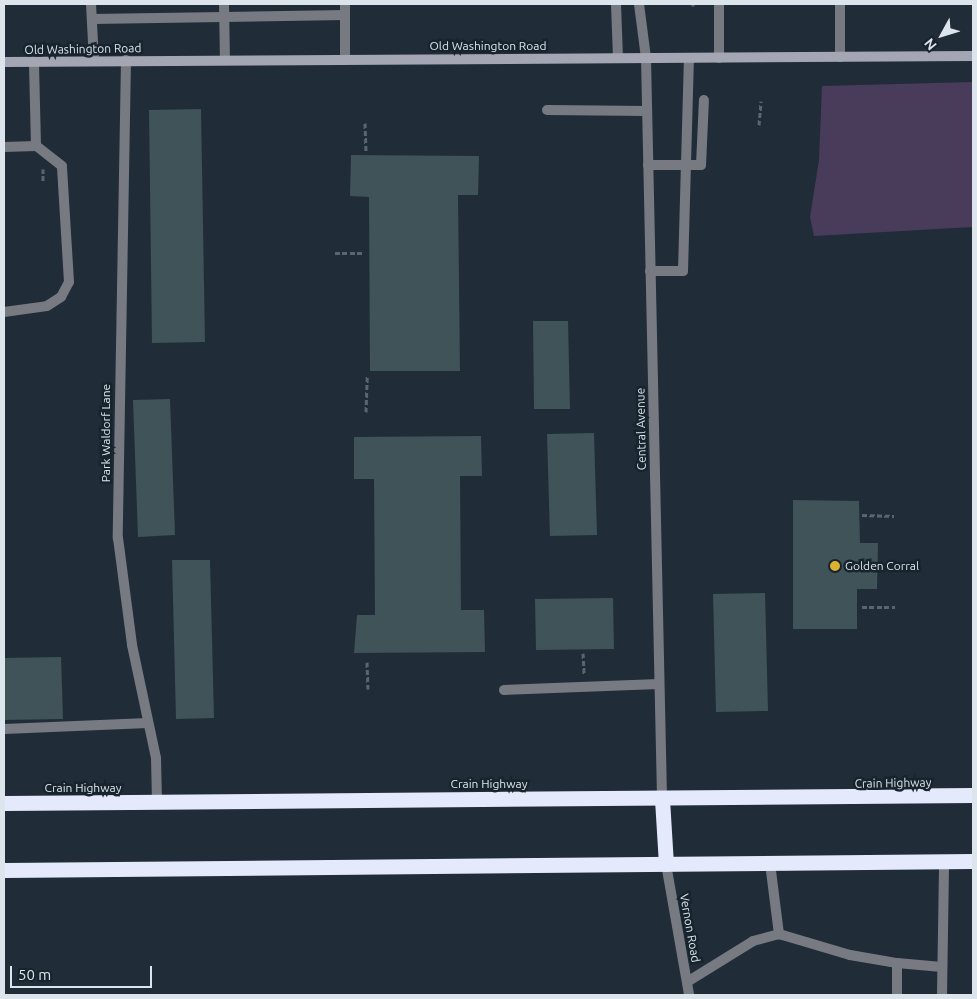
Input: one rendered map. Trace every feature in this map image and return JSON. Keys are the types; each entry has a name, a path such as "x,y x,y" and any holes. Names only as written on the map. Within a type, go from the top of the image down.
{"highway":[{"name":"Crain Highway","path":"4,803 973,795"},
{"path":"662,799 666,864"},
{"path":"4,870 973,861"}],"main road":[{"name":"Old Washington Road","path":"4,62 973,56"}],"street":[{"path":"91,4 94,61"},
{"path":"224,4 225,60"},
{"path":"345,4 345,60"},
{"path":"616,4 618,58"},
{"name":"Central Avenue","path":"639,4 646,58 662,799"},
{"path":"719,4 719,58"},
{"path":"840,4 840,57"},
{"path":"92,19 345,15"},
{"path":"650,272 683,270 689,58"},
{"name":"Park Waldorf Lane","path":"126,60 118,538 132,645 156,758 157,802"},
{"path":"34,62 36,146"},
{"path":"648,165 701,165 704,100"},
{"path":"547,110 647,111"},
{"path":"4,147 36,146 62,166 69,282 60,297 47,306 4,312"},
{"path":"504,690 659,684"},
{"path":"4,730 148,723"},
{"path":"942,995 944,861"},
{"path":"770,863 779,934"},
{"name":"Vernon Road","path":"666,864 689,995"},
{"path":"687,982 753,941 779,934 850,955 897,963 942,967"},
{"path":"897,963 897,995"}],"path":[{"path":"759,125 761,100"},
{"path":"365,123 366,152"},
{"path":"335,253 364,253"},
{"path":"366,412 367,376"},
{"path":"862,515 894,516"},
{"path":"862,607 895,607"},
{"path":"584,652 584,687"},
{"path":"367,662 368,688"}],"shaded area":[{"path":"973,82 972,227 814,236 810,217 819,160 822,86"}],"building":[{"path":"201,109 205,342 152,343 149,110"},
{"path":"351,155 479,156 478,195 458,195 460,371 370,371 369,197 350,196"},
{"path":"533,321 568,321 570,409 534,409"},
{"path":"170,399 175,535 138,537 133,400"},
{"path":"594,433 597,535 550,536 547,434"},
{"path":"481,436 482,476 460,476 461,610 484,610 485,652 354,653 357,615 375,615 374,479 354,479 354,437"},
{"name":"Golden Corral","path":"793,500 859,501 860,543 878,543 877,589 857,589 857,629 793,629"},
{"path":"172,560 210,560 214,718 176,719"},
{"path":"765,593 768,711 716,712 713,594"},
{"path":"613,598 614,649 536,650 535,599"},
{"path":"61,657 63,719 4,720 4,658"}],"place":[{"name":"Golden Corral","path":"835,566"}]}
